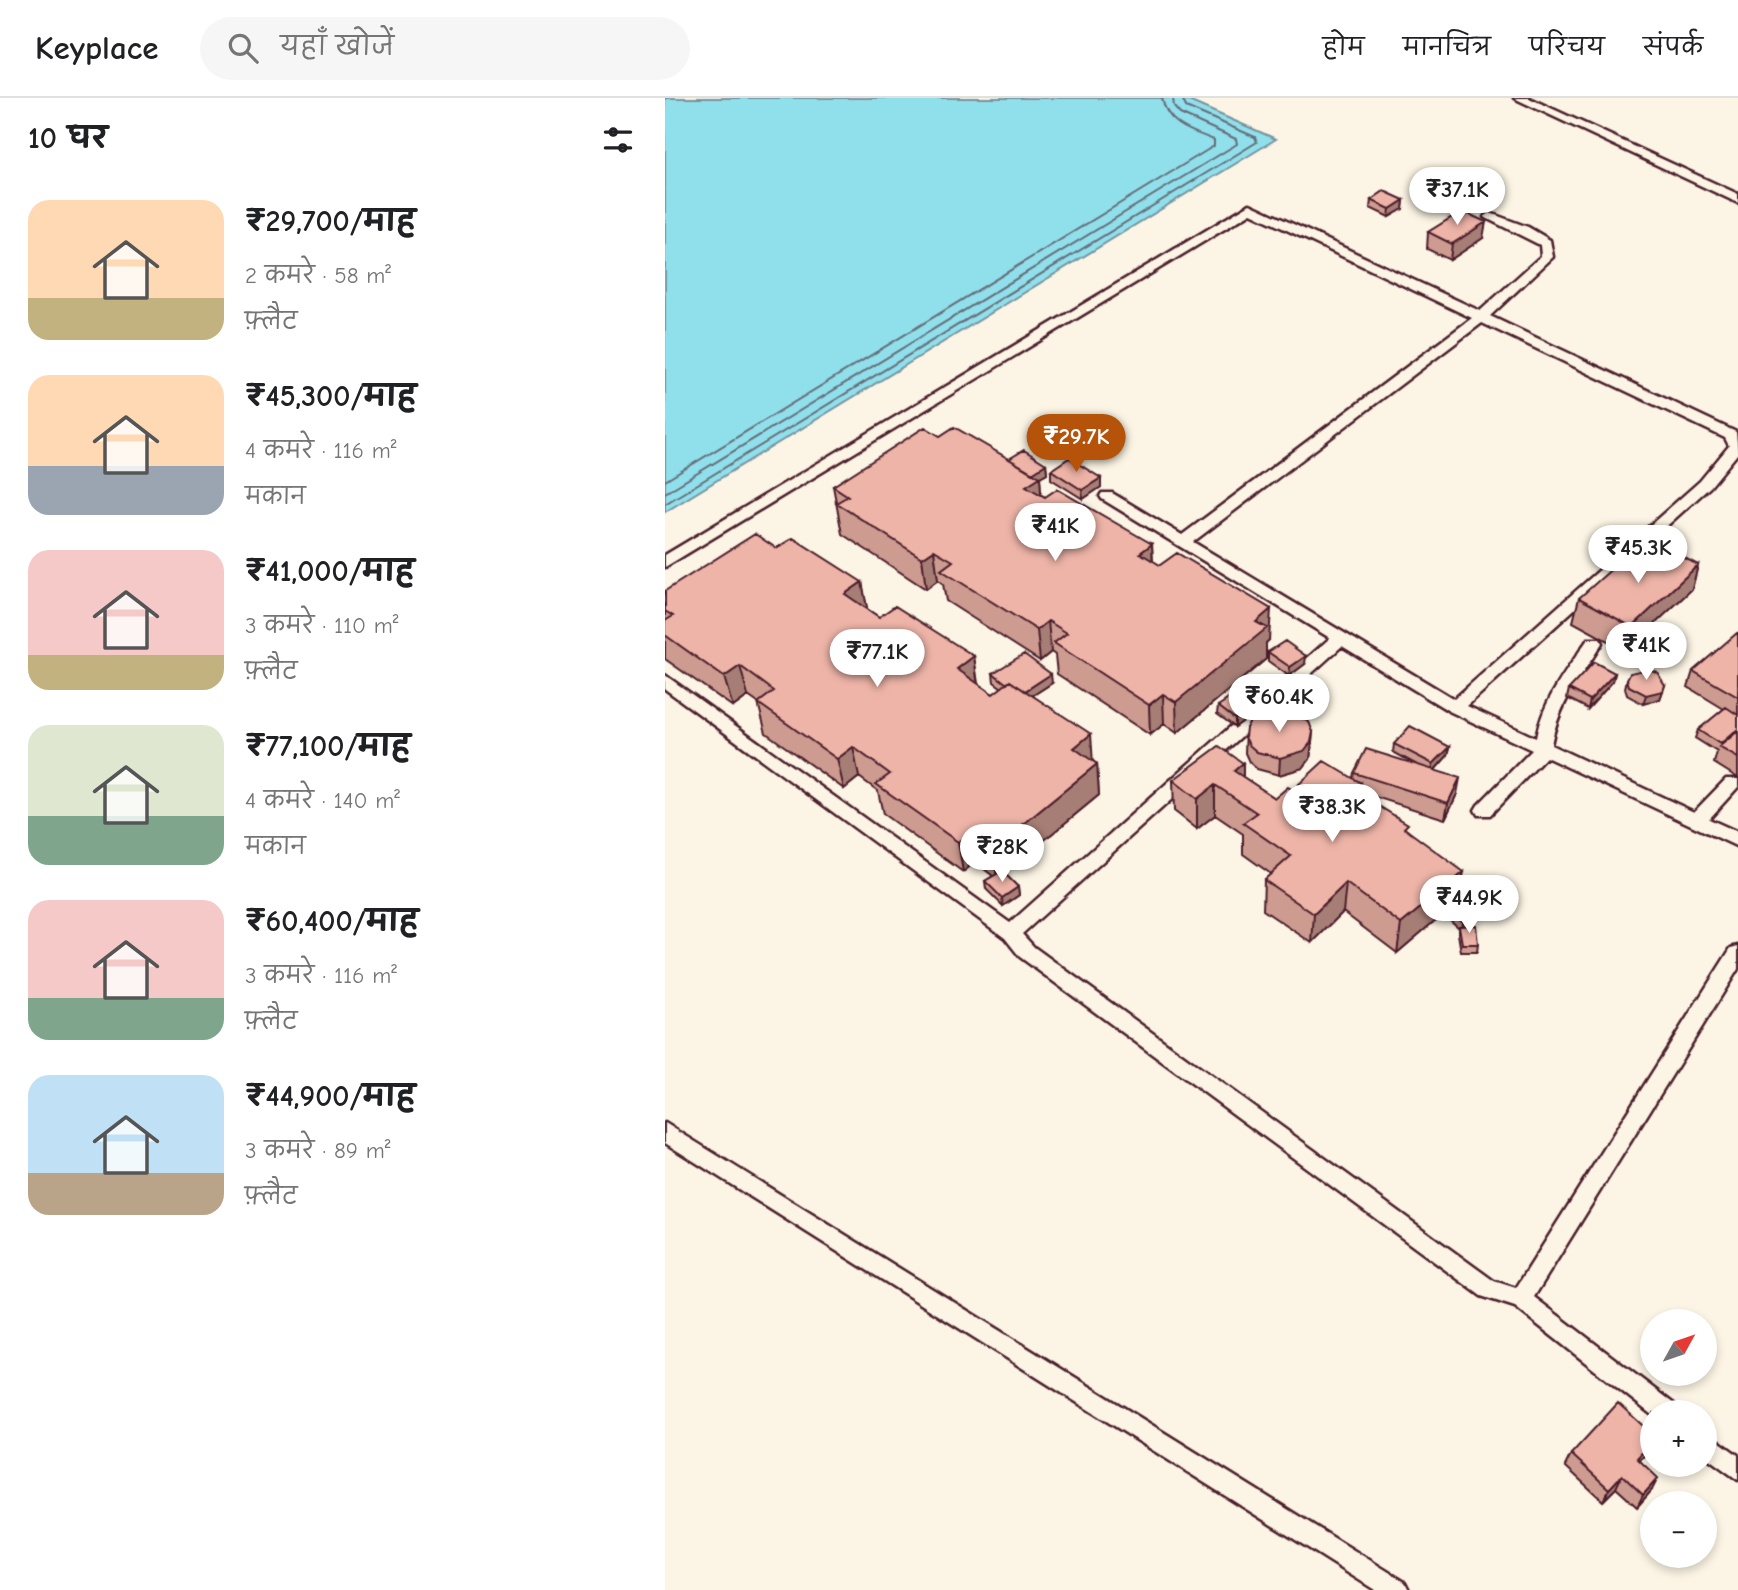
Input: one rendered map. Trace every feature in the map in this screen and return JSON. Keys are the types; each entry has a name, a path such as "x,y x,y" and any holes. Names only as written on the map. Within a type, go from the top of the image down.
{"lane":[{"path":"1520,98 1738,199"},
{"path":"665,562 1250,208 1731,435 1736,446 1705,484 1455,707"},
{"path":"1183,542 1481,317 1547,257 1546,243 1524,230 1490,217"},
{"path":"1107,496 1455,707 1738,840"},
{"path":"1011,933 1339,639"},
{"path":"1484,810 1542,750 1547,723 1559,694 1594,643"},
{"path":"665,681 1011,933 1027,952 1488,1289 1521,1298 1651,1400"},
{"path":"1696,821 1732,783"},
{"path":"1521,1298 1738,953"},
{"path":"665,1132 1397,1590"},
{"path":"1717,1452 1738,1469"}],"water":[{"path":"665,98 1182,98 1276,139 665,512"}],"building":[{"path":"1384,191 1404,200 1390,209 1371,200"},
{"path":"1462,211 1486,222 1452,244 1428,232"},
{"path":"925,427 940,436 954,427 1040,477 1026,486 1045,497 1057,489 1152,544 1140,553 1160,565 1177,553 1271,609 1256,622 1267,628 1176,702 1163,694 1149,705 1054,643 1067,633 1048,621 1037,630 941,570 953,561 934,550 922,558 836,503 848,496 833,486"},
{"path":"1024,450 1046,464 1032,473 1009,459"},
{"path":"1069,458 1101,478 1082,490 1051,470"},
{"path":"755,534 776,548 793,538 862,582 845,594 879,617 895,606 974,656 957,669 993,694 1010,681 1091,734 1074,748 1097,764 993,849 970,832 958,842 876,784 890,774 853,747 837,759 758,703 774,691 740,666 724,677 665,635 665,621 673,616 665,611 665,591"},
{"path":"1634,549 1655,561 1668,549 1698,565 1632,627 1579,598"},
{"path":"1738,633 1738,697 1693,671"},
{"path":"1285,641 1306,656 1290,667 1268,652"},
{"path":"1024,654 1051,674 1025,691 1010,681 1007,684 993,673"},
{"path":"1594,662 1615,673 1590,700 1569,689"},
{"path":"1648,669 1657,672 1665,685 1663,691 1646,695 1629,686 1627,679 1630,673"},
{"path":"1233,696 1250,709 1235,719 1218,706"},
{"path":"1726,707 1738,715 1738,729 1720,744 1698,730"},
{"path":"1287,710 1309,722 1313,732 1311,742 1304,751 1280,758 1257,752 1249,745 1245,737 1251,719 1261,712"},
{"path":"1410,726 1450,747 1433,764 1394,744"},
{"path":"1738,731 1738,758 1719,747"},
{"path":"1219,746 1243,763 1234,771 1275,798 1288,787 1333,817 1359,794 1408,824 1404,828 1464,872 1401,924 1346,883 1314,914 1264,880 1291,856 1243,823 1257,813 1215,785 1197,799 1173,780"},
{"path":"1366,749 1460,778 1448,803 1354,773"},
{"path":"1324,761 1361,783 1337,807 1299,784"},
{"path":"1002,871 1018,887 1002,898 985,881"},
{"path":"1463,902 1476,913 1462,922 1449,910"},
{"path":"1476,925 1478,944 1462,944 1459,926"},
{"path":"1618,1403 1640,1423 1640,1455 1637,1458 1640,1461 1640,1477 1658,1478 1647,1491 1640,1492 1622,1475 1609,1489 1571,1454"}]}
